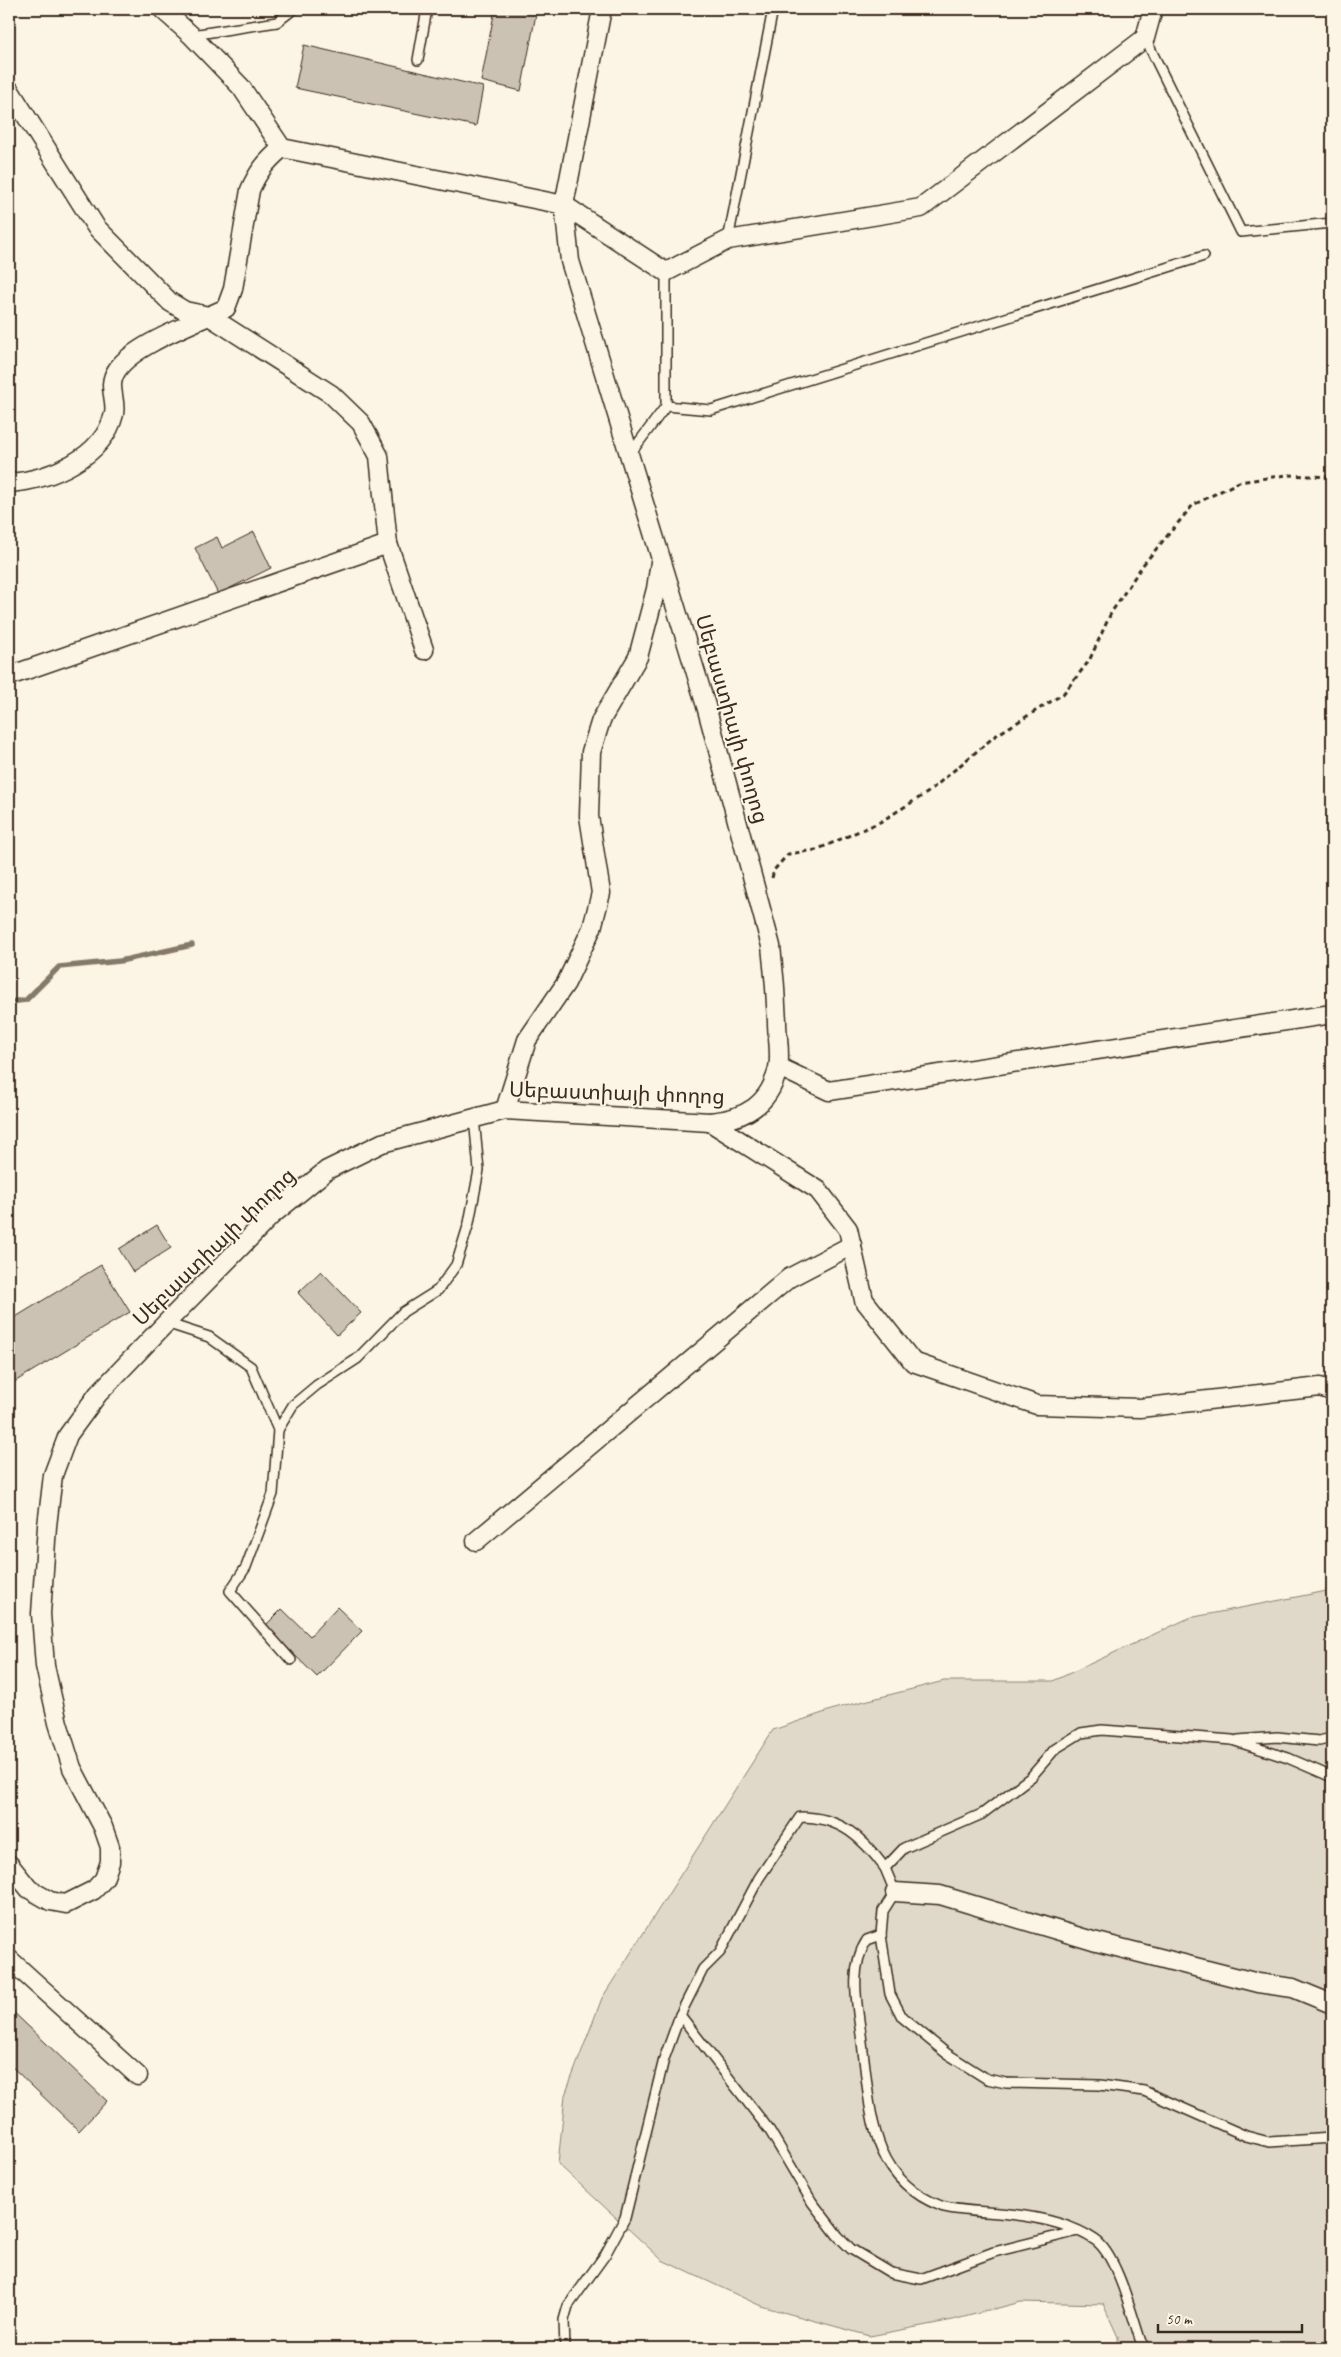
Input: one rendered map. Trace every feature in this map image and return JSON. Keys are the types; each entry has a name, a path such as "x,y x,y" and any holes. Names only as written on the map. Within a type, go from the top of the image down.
{"street":[{"path":"162,9 191,35 242,87 282,148 564,205 666,272 728,240 921,208 1145,38 1153,9"},
{"name":"Սեբաստիայի փողոց","path":"9,1864 29,1889 50,1901 66,1904 94,1890 104,1879 110,1862 110,1847 103,1827 72,1768 58,1723 45,1666 41,1614 47,1526 54,1475 68,1435 98,1394 166,1322 272,1215 327,1170 382,1143 506,1110 710,1122 731,1120 754,1109 768,1093 779,1067 775,981 771,946 709,715 570,261 564,205 602,9"},
{"path":"9,89 96,227 170,302 185,311 209,316 331,394 361,423 379,456 388,544 424,650"},
{"path":"9,483 28,482 63,470 92,450 105,434 114,413 111,386 117,370 131,357 182,326 226,308 233,289 250,190 256,176 265,163 282,148"},
{"path":"9,676 388,544"},
{"path":"506,1110 527,1040 566,983 592,928 601,893 589,816 591,752 601,720 638,657 656,590 661,556"},
{"path":"779,1067 829,1091 1332,1014"},
{"path":"710,1122 818,1190 848,1229 864,1300 913,1362 1037,1405 1140,1408 1320,1387 1332,1390"},
{"path":"476,1541 789,1278 852,1245"},
{"path":"895,1892 940,1895 1093,1941 1258,1983 1293,1988 1332,2004"},
{"path":"9,1959 138,2076"}],"lane":[{"path":"191,35 277,22 294,9"},
{"path":"418,60 427,9"},
{"path":"728,240 773,9"},
{"path":"1145,38 1241,232 1332,223"},
{"path":"666,406 711,410 1204,256"},
{"path":"630,454 666,406 666,272"},
{"path":"291,1660 230,1591 246,1567 273,1494 278,1430 293,1405 317,1385 357,1359 403,1312 438,1290 456,1265 468,1223 479,1170 474,1118"},
{"path":"166,1322 209,1337 251,1367 278,1430"},
{"path":"885,1868 904,1848 982,1814 1031,1777 1054,1749 1081,1733 1102,1730 1232,1740 1277,1737 1319,1740 1332,1738"},
{"path":"1232,1740 1288,1758 1332,1777"},
{"path":"565,2348 564,2320 568,2306 605,2256 625,2218 664,2059 680,2015 703,1969 720,1952 759,1878 800,1817 816,1817 842,1826 867,1844 885,1868 895,1892 883,1911 881,1935 890,1994 902,2017 946,2053 987,2079 1006,2083 1100,2085 1144,2091 1246,2136 1269,2142 1332,2138"},
{"path":"881,1935 867,1940 856,1963 857,1994 870,2112 878,2144 891,2170 910,2188 942,2206 1040,2217 1078,2230 1097,2241 1114,2265 1141,2342 1146,2348"},
{"path":"680,2015 770,2131 812,2202 838,2236 851,2249 891,2273 921,2279 994,2252 1078,2230"}],"path":[{"path":"761,910 774,870 788,854 816,850 880,822 927,793 995,736 1063,694 1089,661 1110,613 1142,566 1193,505 1239,482 1287,475 1332,477"}],"shaded area":[{"path":"1332,1590 1332,2348 1118,2348 1118,2337 1103,2304 1021,2302 953,2320 870,2336 761,2306 662,2260 558,2164 565,2095 602,1998 773,1730 837,1708 944,1681 1053,1681 1189,1618"}],"building":[{"path":"495,9 537,9 521,91 481,81"},
{"path":"304,45 483,87 476,126 295,88"},
{"path":"254,532 271,568 218,594 195,548 217,537 222,548"},
{"path":"157,1225 171,1248 133,1272 119,1249"},
{"path":"101,1265 130,1312 11,1384 9,1381 9,1321"},
{"path":"321,1271 361,1313 337,1335 298,1293"},
{"path":"337,1607 362,1631 317,1677 265,1626 282,1609 310,1636"},
{"path":"9,2008 107,2101 79,2131 9,2064"}],"waterway":[{"path":"9,1002 26,1000 59,967 120,961 192,945"}]}
